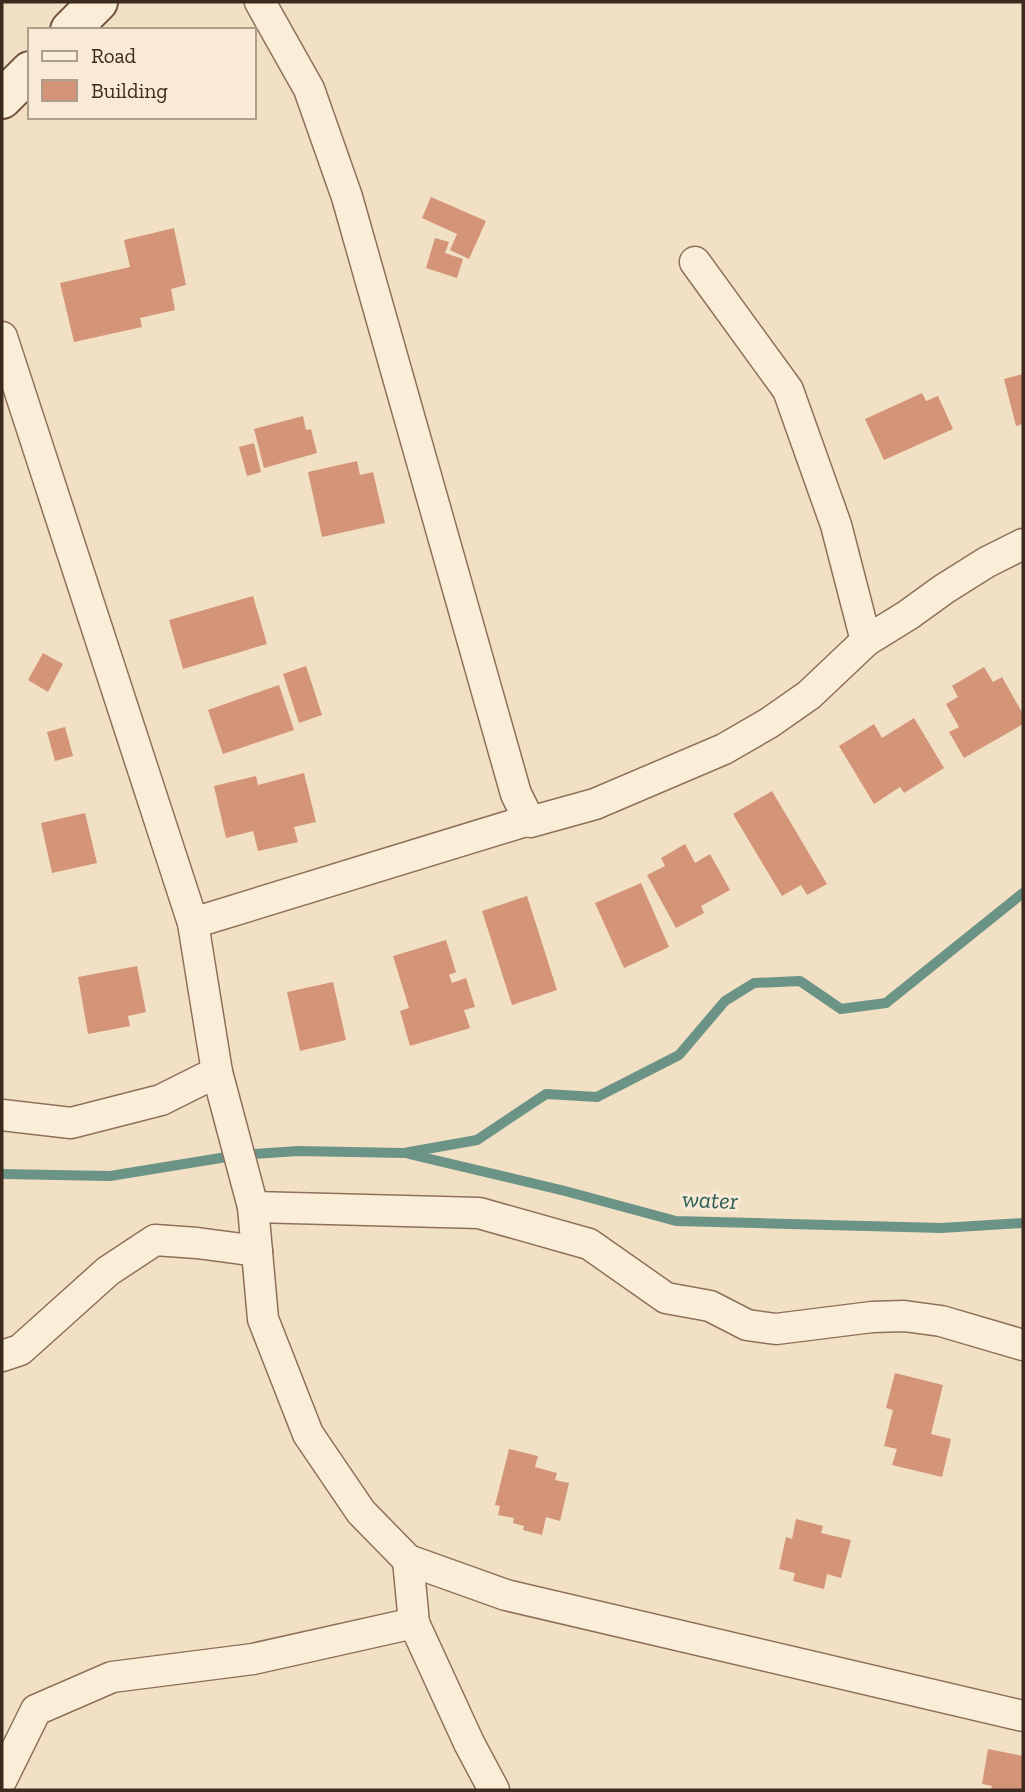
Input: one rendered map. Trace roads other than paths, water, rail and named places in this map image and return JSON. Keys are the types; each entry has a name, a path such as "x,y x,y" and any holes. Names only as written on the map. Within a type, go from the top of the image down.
{"main road":[{"path":"72,28 98,2"},
{"path":"2,99 28,73"}],"street":[{"path":"260,2 309,89 347,197 516,794 529,820"},
{"path":"695,262 788,390 836,525 866,641"},
{"path":"2,337 193,923 217,1072 253,1207 263,1319 308,1434 361,1512 408,1560 506,1595 1023,1716"},
{"path":"193,923 529,820 530,822 595,804 724,749 769,723 809,695 866,641 955,582 1023,544"},
{"path":"2,1115 71,1123 161,1100 217,1072"},
{"path":"253,1207 478,1213 589,1244 666,1298 710,1307 747,1325 776,1329 872,1317 904,1316 941,1321 1023,1345"},
{"path":"2,1356 20,1350 108,1271 155,1240 257,1251"},
{"path":"408,1560 414,1623 469,1743 494,1790"},
{"path":"2,1779 36,1710 112,1677 253,1659 414,1623"}],"waterway":[{"path":"2,1174 110,1176 239,1155 298,1151 404,1153 477,1140 546,1094 597,1097 679,1055 725,1001 754,983 800,981 841,1009 886,1003 1023,893"},
{"name":"water","path":"409,1154 676,1221 941,1228 1023,1223"}]}
